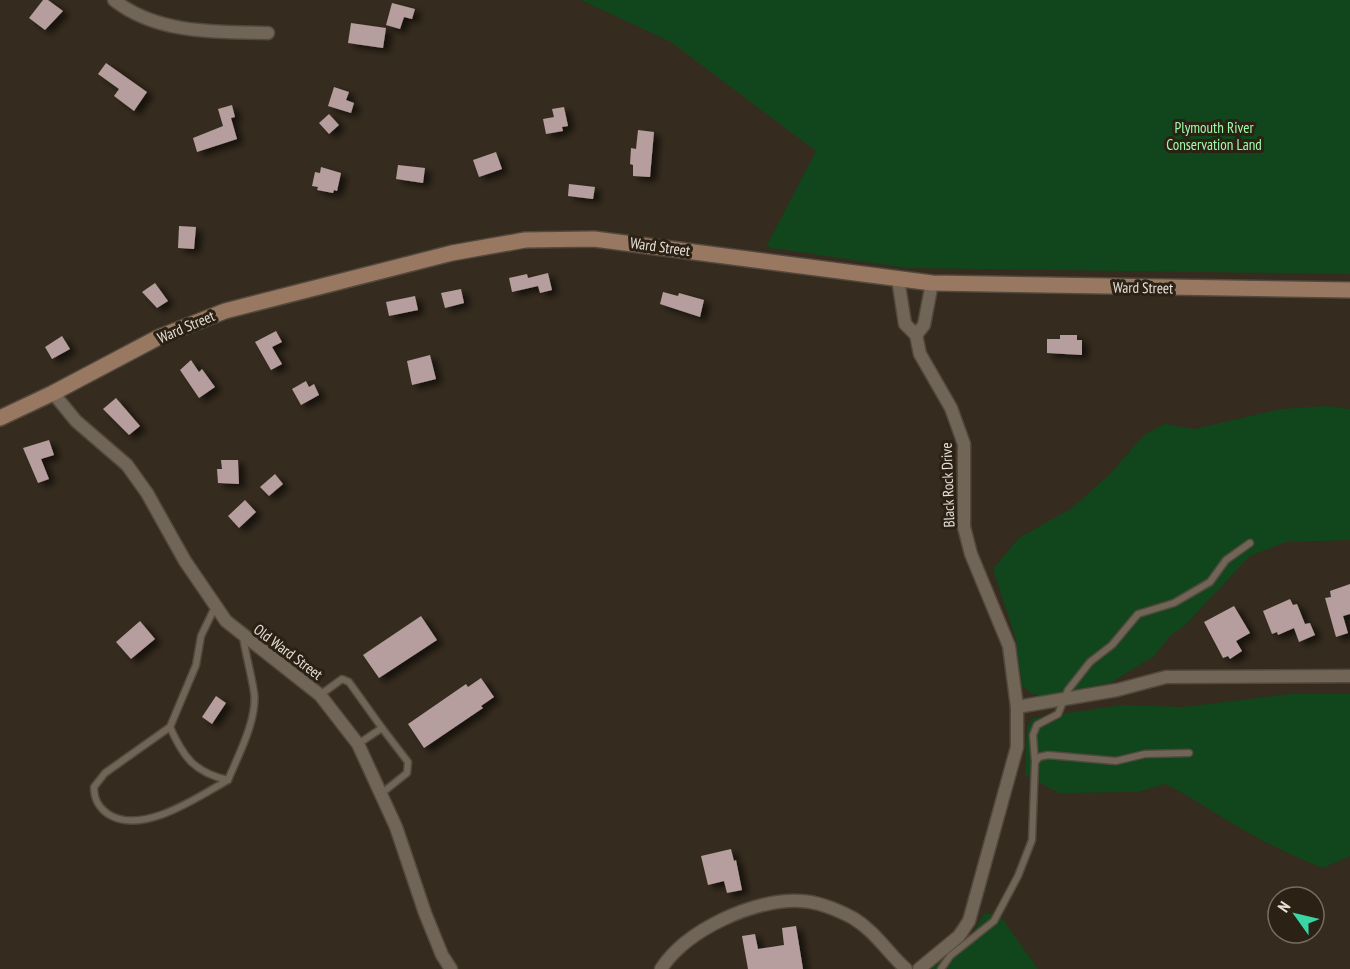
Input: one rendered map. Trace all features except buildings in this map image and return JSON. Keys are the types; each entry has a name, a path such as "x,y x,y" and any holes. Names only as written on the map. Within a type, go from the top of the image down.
{"street":[{"path":"114,0 136,14 179,28 208,32 268,33"},
{"name":"Ward Street","path":"0,418 159,337 225,311 452,253 525,240 594,239 932,283 1350,290"},
{"name":"Black Rock Drive","path":"898,279 905,324 916,335 920,354 951,408 964,444 964,527 971,554 1009,646 1017,707 1017,747 969,921 959,936 919,969"},
{"path":"916,335 924,324 932,283"},
{"name":"Old Ward Street","path":"53,393 76,421 127,465 147,493 185,561 215,607 243,637 320,696 358,744 382,793 406,854 425,913 442,955 451,969"},
{"path":"1017,707 1064,701 1166,677 1350,676"},
{"path":"661,969 676,951 710,926 740,913 801,901 830,908 856,920 906,969"}],"lane":[{"path":"941,969 950,956 994,921 1018,876 1032,840 1034,729 1041,721 1058,714 1068,690 1090,662 1112,645 1138,614 1147,609 1174,603 1209,582 1226,560 1250,543"},
{"path":"215,607 201,636 196,665 170,727 105,773 94,787 94,797 100,807 110,816 141,822 176,808 228,780 248,734 254,693 248,672 243,637"},
{"path":"320,696 342,679 349,682 409,767 407,773 382,793"},
{"path":"170,727 182,753 208,776 228,780"},
{"path":"358,744 382,728"},
{"path":"1035,762 1039,757 1048,755 1116,760 1145,754 1189,753"}],"green space":[{"name":"Plymouth River Conservation Land","path":"581,0 1350,0 1350,274 907,268 766,247 816,151 671,42"},
{"path":"1328,406 1350,409 1350,540 1286,542 1250,556 1182,628 1171,635 1154,656 1110,683 1042,696 1032,694 1022,686 1016,640 993,569 1019,538 1072,508 1111,473 1143,436 1164,424 1194,429 1281,409"},
{"path":"1290,694 1350,694 1350,856 1323,868 1252,835 1165,784 1137,792 1059,793 1025,775 1027,727 1033,718 1122,705 1183,707"},
{"path":"998,913 1038,969 931,969 971,936 984,914"}]}
